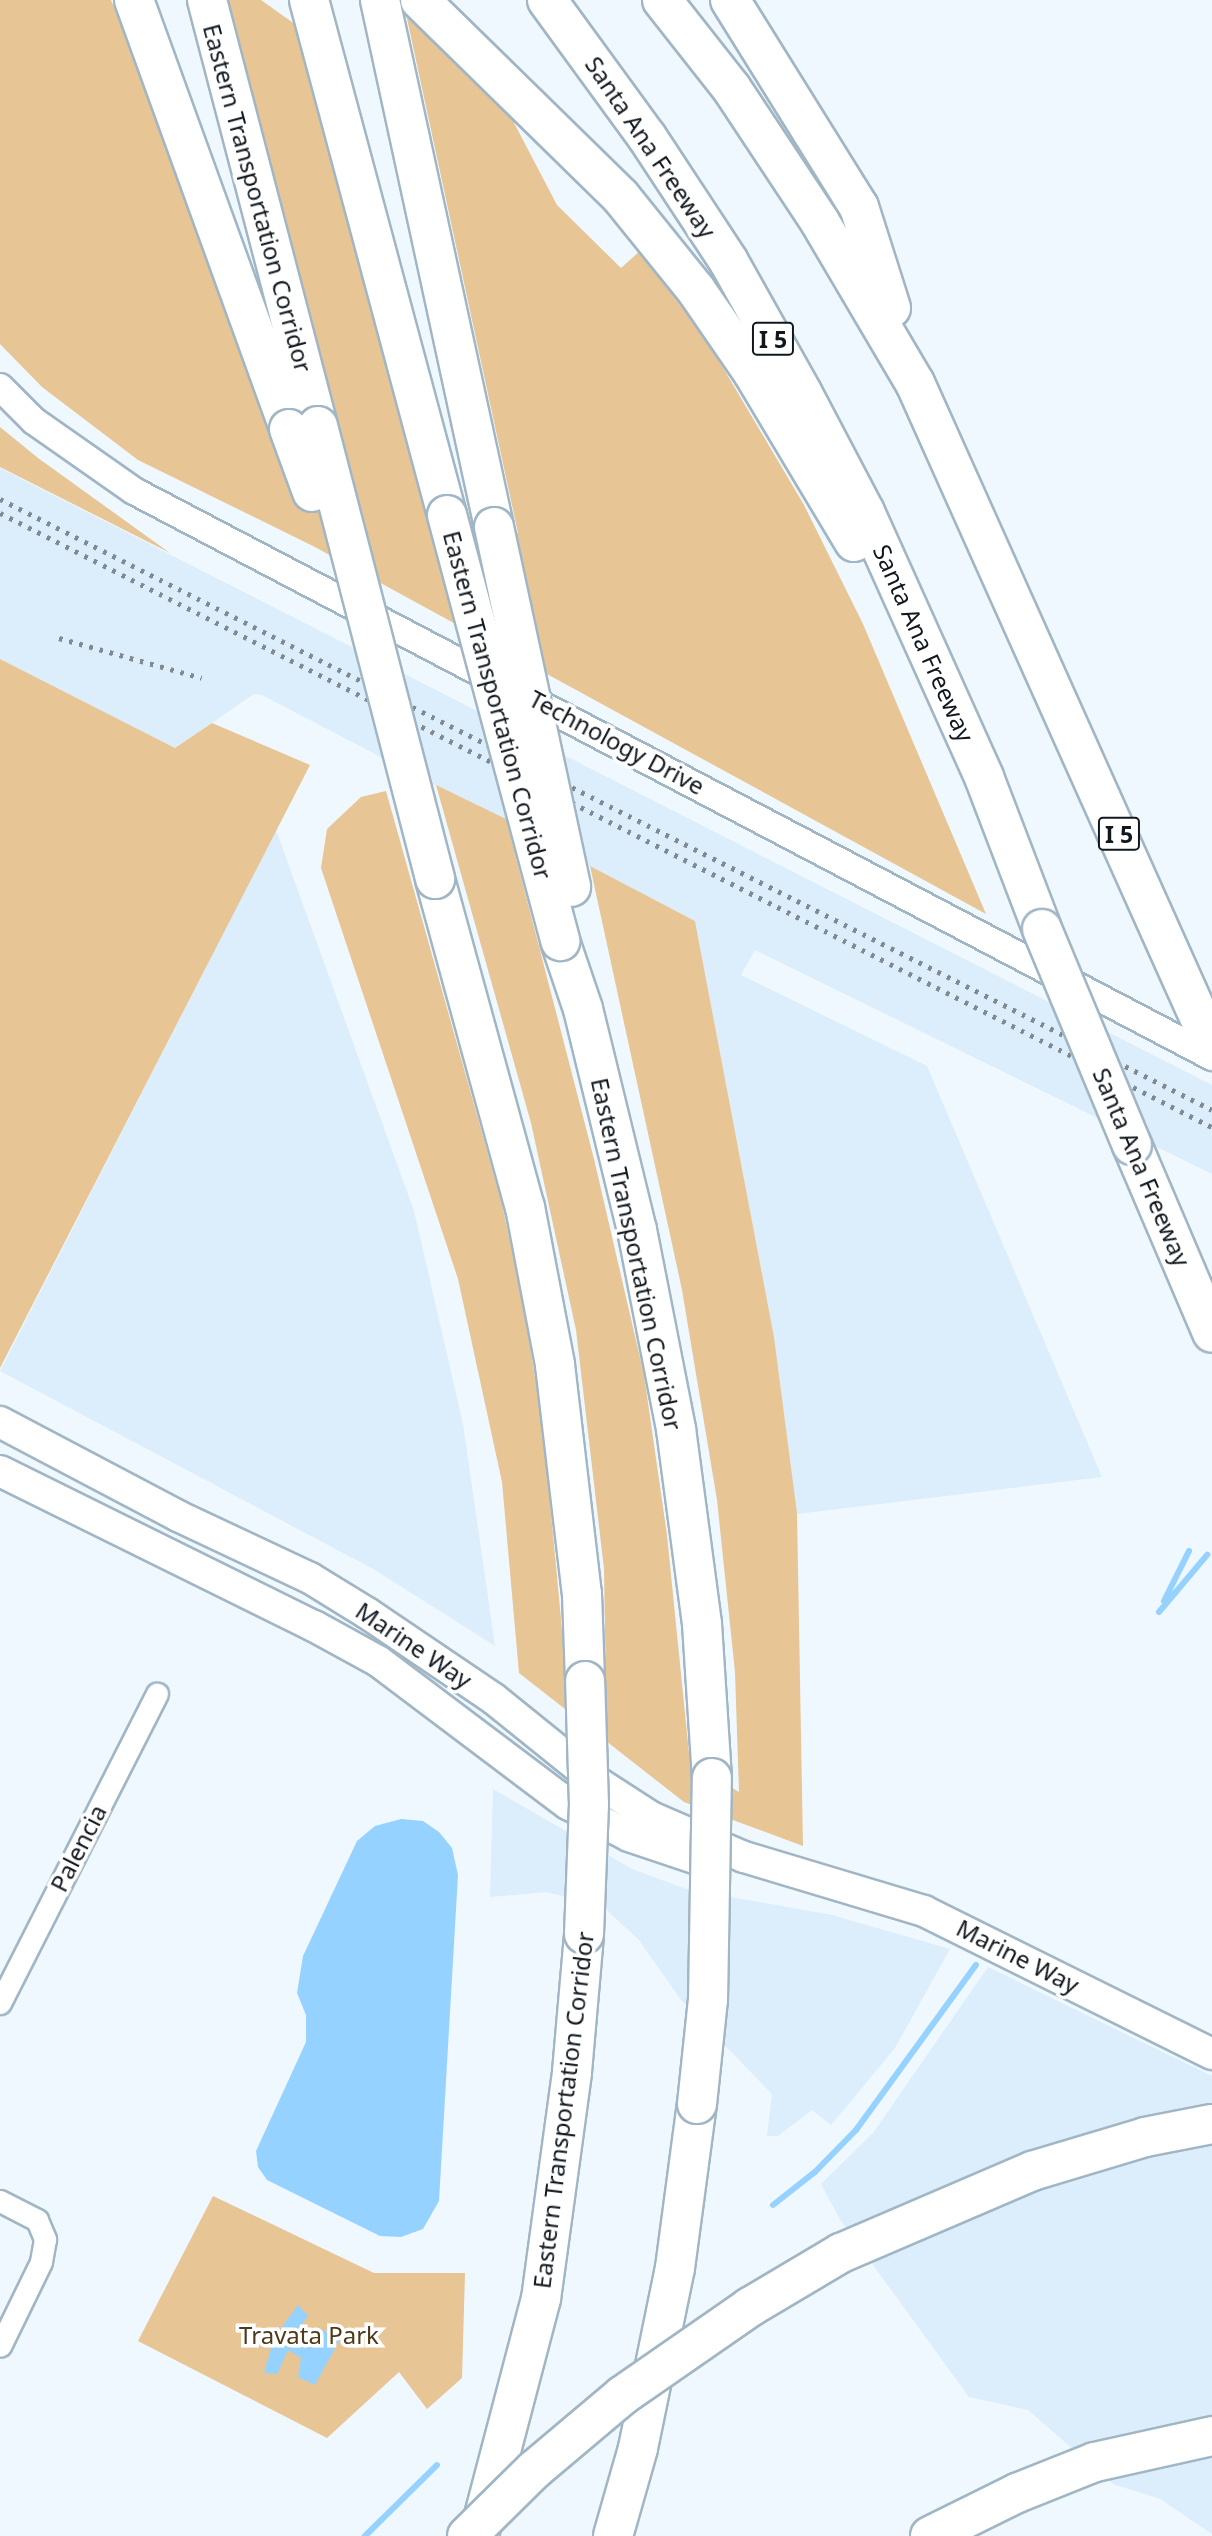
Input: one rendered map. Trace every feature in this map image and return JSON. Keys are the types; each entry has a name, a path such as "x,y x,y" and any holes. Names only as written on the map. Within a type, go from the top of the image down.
{"highway":[{"path":"134,0 303,427"},
{"name":"Eastern Transportation Corridor","path":"207,0 303,427 382,681 525,1207 555,1365 582,1594 589,1805 584,1934 572,2072 541,2299 478,2536"},
{"path":"380,0 494,527 572,942"},
{"path":"420,0 621,197 695,290 753,373 951,706"},
{"name":"Santa Ana Freeway","path":"547,0 647,137 729,262 865,512 951,706 1212,1333"},
{"name":"I 5","path":"662,0 732,89 820,222 915,383 1212,1046"},
{"path":"730,0 859,207 915,383"},
{"name":"Eastern Transportation Corridor","path":"310,4 447,515 572,942 583,1009 638,1230 676,1429 702,1624 712,1778 711,1928 697,2104 675,2268 638,2448 613,2536"},
{"path":"467,2536 534,2470 623,2395 750,2307 841,2253 1031,2171 1212,2123"},
{"path":"930,2536 1043,2482 1095,2462 1212,2436"}],"main road":[{"name":"Marine Way","path":"0,1422 178,1516 310,1578 494,1699 597,1782 651,1817 693,1839 800,1870 815,1880 924,1911 971,1931 1212,2054"},
{"name":"Marine Way","path":"0,1471 378,1661 568,1804 629,1836 739,1871 796,1884 815,1880"}],"street":[{"name":"Technology Drive","path":"0,387 34,421 134,491 1212,1057"},
{"name":"Palencia","path":"0,2003 157,1693"},
{"path":"0,2201 37,2220 46,2239 41,2262 0,2346"}],"shaded area":[{"path":"0,468 1212,1085 1212,1174 755,950 741,975 927,1066 1102,1477 797,1514 774,1337 695,921 262,695 254,694 175,748 0,659"},
{"path":"276,830 414,1211 463,1424 495,1646 375,1570 0,1371"},
{"path":"493,1789 632,1869 686,1889 832,1915 950,1949 895,2048 831,2125 812,2110 778,2136 767,2136 772,2094 681,2000 639,1940 602,1906 546,1892 490,1897"},
{"path":"988,1967 1212,2076 1212,2534 1160,2499 1113,2484 1028,2410 969,2397 841,2221 821,2184 873,2133"}],"green space":[{"path":"0,0 111,0 167,140 346,466 223,0 261,0 299,27 429,513 518,533 406,14 512,119 557,205 621,268 640,251 709,344 804,505 863,624 986,914 313,546 138,460 42,387 0,344"},
{"path":"0,427 38,458 170,553 0,467"},
{"path":"0,659 175,748 212,723 310,765 0,1368"},
{"path":"436,785 506,819 594,1159 644,1375 667,1535 690,1763 739,1792 735,1672 717,1500 682,1290 590,866 695,921 774,1337 797,1513 803,1846 684,1802 519,1673 502,1482 458,1279 321,868 327,829 361,797 386,791 502,1204 524,1307 543,1428 566,1672 606,1693 604,1569 576,1330 531,1123"},
{"name":"Travata Park","path":"213,2196 374,2273 465,2273 462,2378 427,2409 399,2372 327,2438 138,2341"}],"water":[{"path":"401,1819 423,1821 439,1832 452,1848 458,1875 439,2201 423,2229 401,2237 380,2236 267,2180 258,2167 256,2151 306,2042 306,2015 297,1993 303,1956 357,1841 375,1826"},
{"path":"298,2305 308,2316 292,2337 308,2345 321,2329 340,2339 315,2385 298,2377 301,2358 288,2350 277,2374 264,2373 274,2338"}],"waterway":[{"path":"1164,1601 1189,1551"},
{"path":"1159,1612 1207,1555"},
{"path":"773,2205 815,2172 856,2130 976,1965"},
{"path":"365,2536 437,2465"}],"railway":[{"path":"0,499 1212,1110"},
{"path":"0,513 1212,1127"},
{"path":"59,638 202,678"}]}
